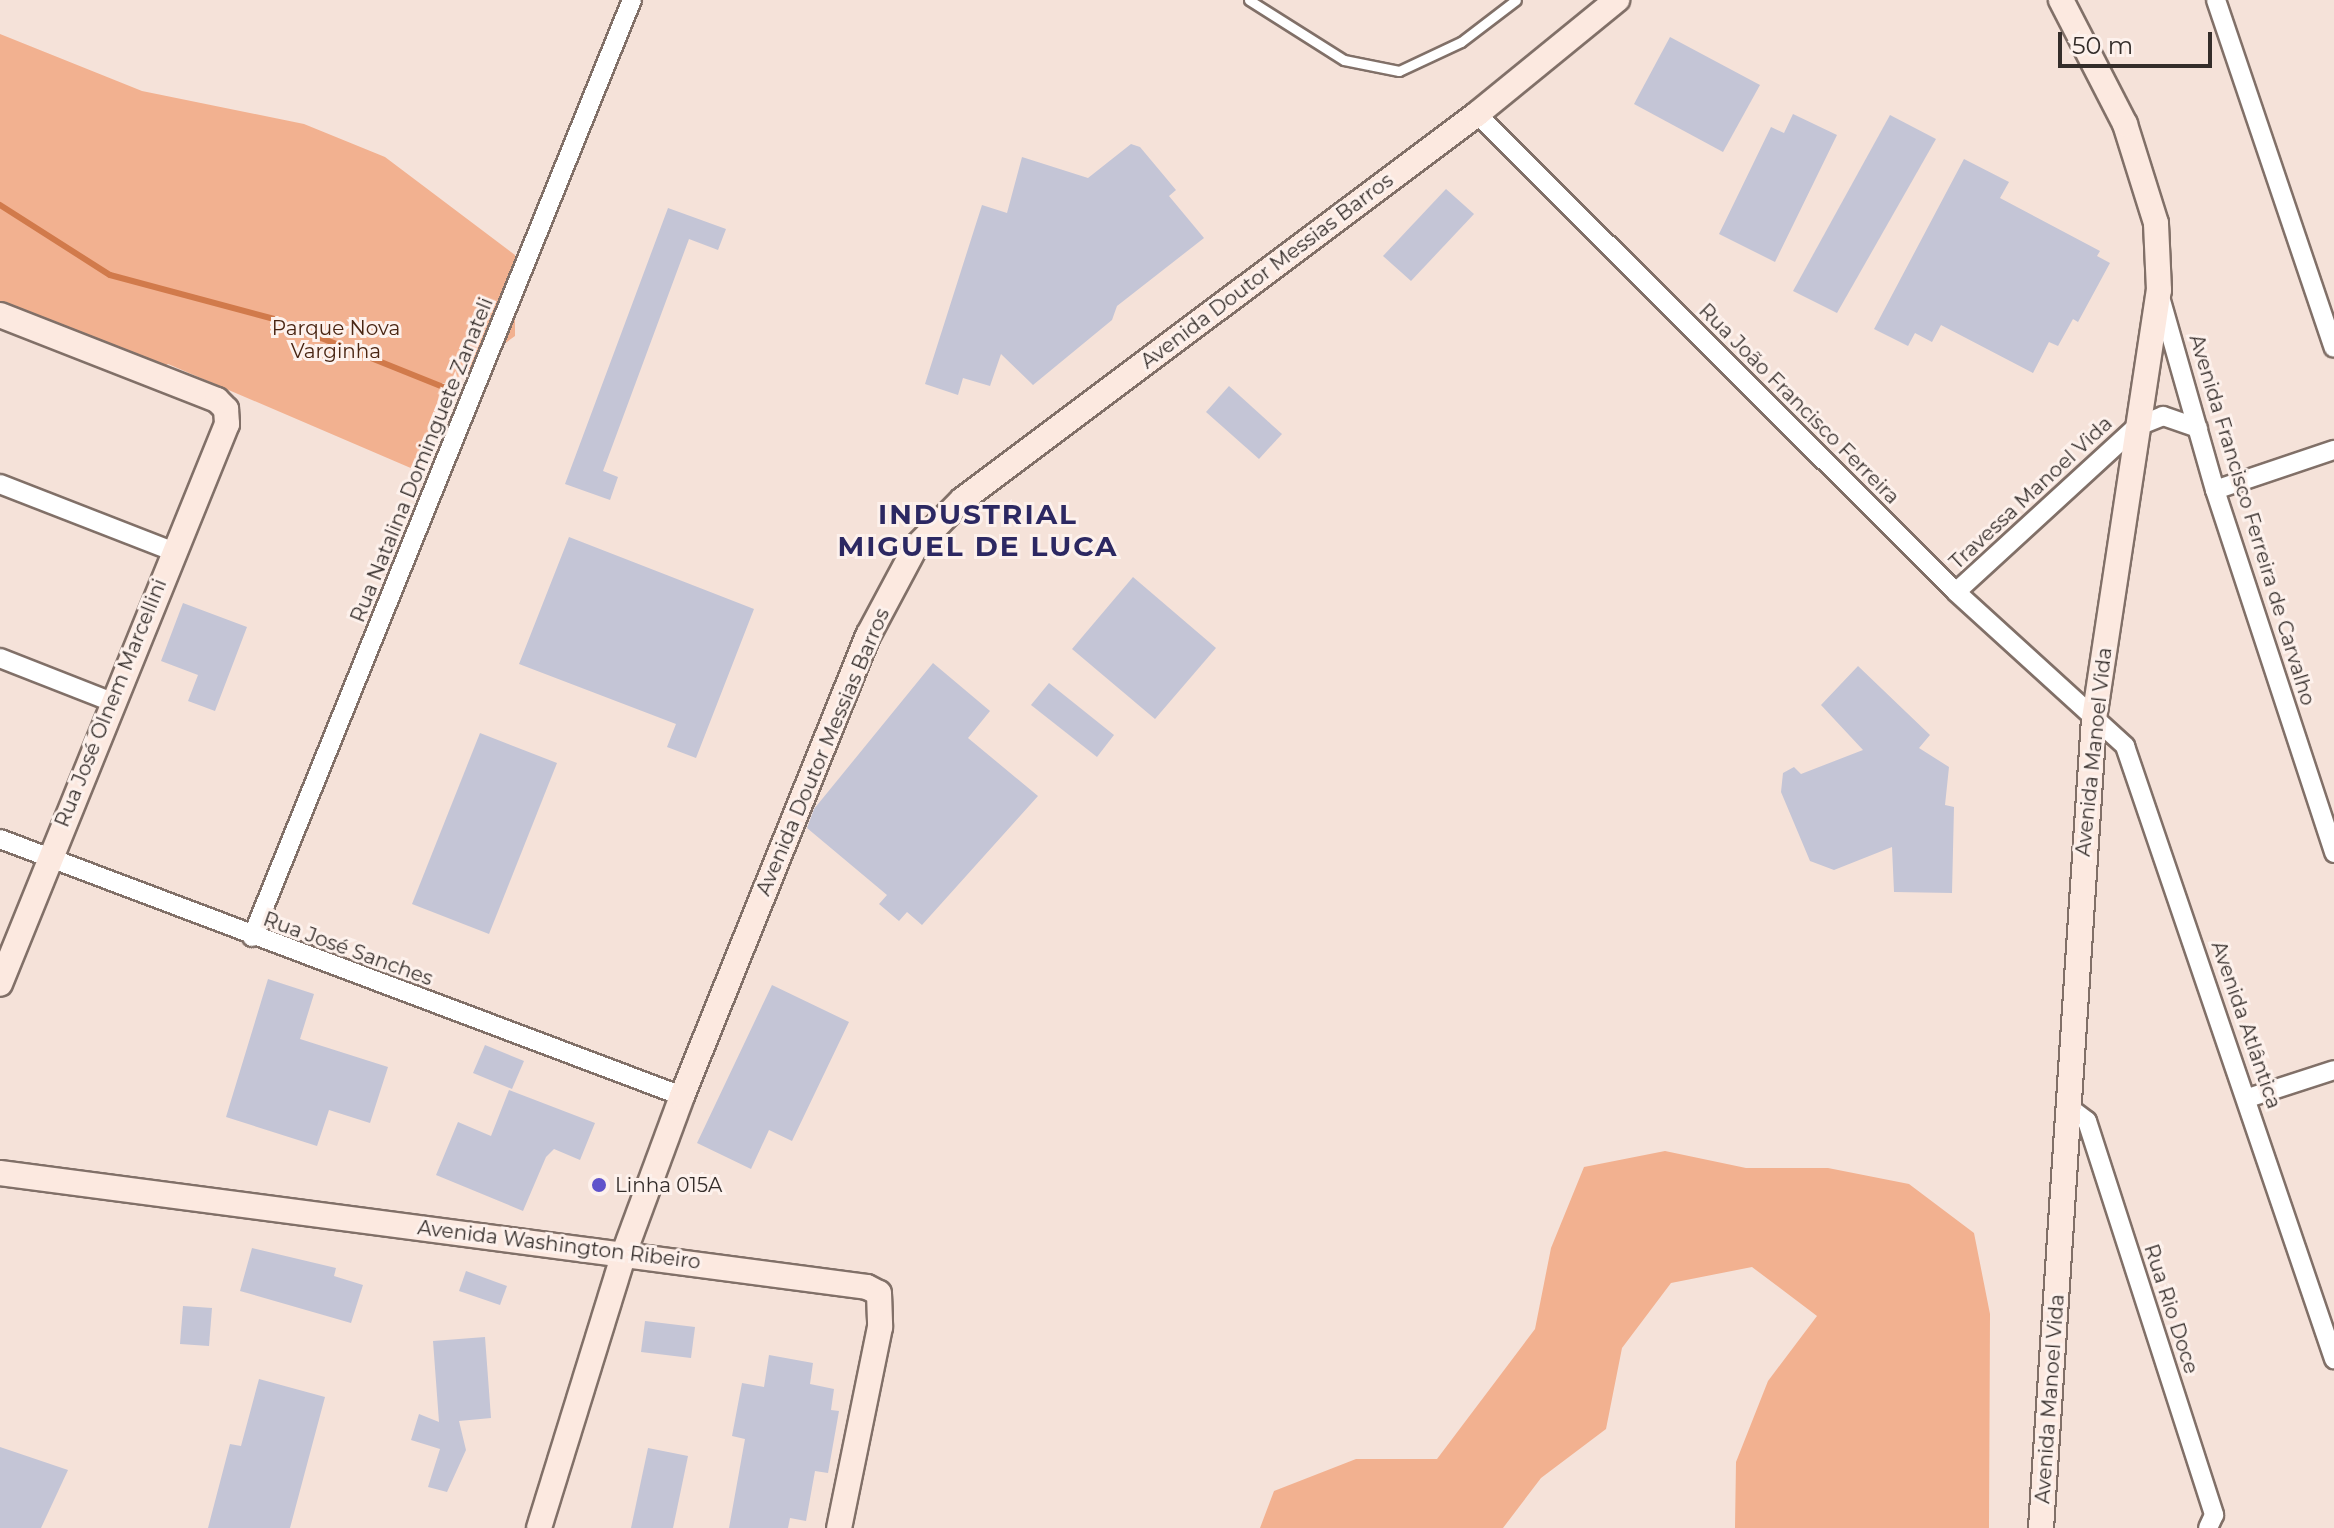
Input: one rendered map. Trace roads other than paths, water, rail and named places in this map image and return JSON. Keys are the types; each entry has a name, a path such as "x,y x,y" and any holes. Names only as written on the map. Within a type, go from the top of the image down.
{"street":[{"name":"Rua Natalina Dominguete Zanateli","path":"252,937 632,0"},
{"name":"Avenida Doutor Messias Barros","path":"539,1528 624,1253 682,1096 869,634 915,548 962,500 1477,114 1617,0"},
{"name":"Avenida Manoel Vida","path":"2041,1528 2071,1109 2094,719 2159,290 2156,223 2125,124 2061,0"},
{"path":"2216,0 2334,348"},
{"name":"Rua João Francisco Ferreira","path":"1477,114 1956,592 2094,719"},
{"name":"Avenida Francisco Ferreira de Carvalho","path":"2159,290 2215,490 2334,853"},
{"name":"Rua José Olnem Marcellini","path":"0,315 217,400 226,409 227,424 172,551 0,984"},
{"path":"2136,427 2163,416 2198,428"},
{"name":"Travessa Manoel Vida","path":"1956,592 2136,427"},
{"path":"2215,490 2334,450"},
{"path":"0,484 172,551"},
{"path":"0,658 112,702"},
{"name":"Avenida Atlântica","path":"2094,719 2125,746 2248,1098 2334,1359"},
{"name":"Rua José Sanches","path":"0,839 252,937 682,1096"},
{"path":"2248,1098 2334,1070"},
{"name":"Rua Rio Doce","path":"2071,1109 2087,1121 2214,1515 2208,1528"},
{"name":"Avenida Washington Ribeiro","path":"0,1173 848,1282 879,1293 880,1327 839,1528"}],"lane":[{"path":"1249,0 1344,60 1399,71 1461,42 1516,0"}],"waterway":[{"path":"0,205 110,275 274,319 451,390"}],"place":[{"name":"Linha 015A","path":"599,1185"}],"district":[{"name":"INDUSTRIAL MIGUEL DE LUCA","path":"978,530"}],"park label":[{"name":"Parque Nova Varginha","path":"336,340"}]}
